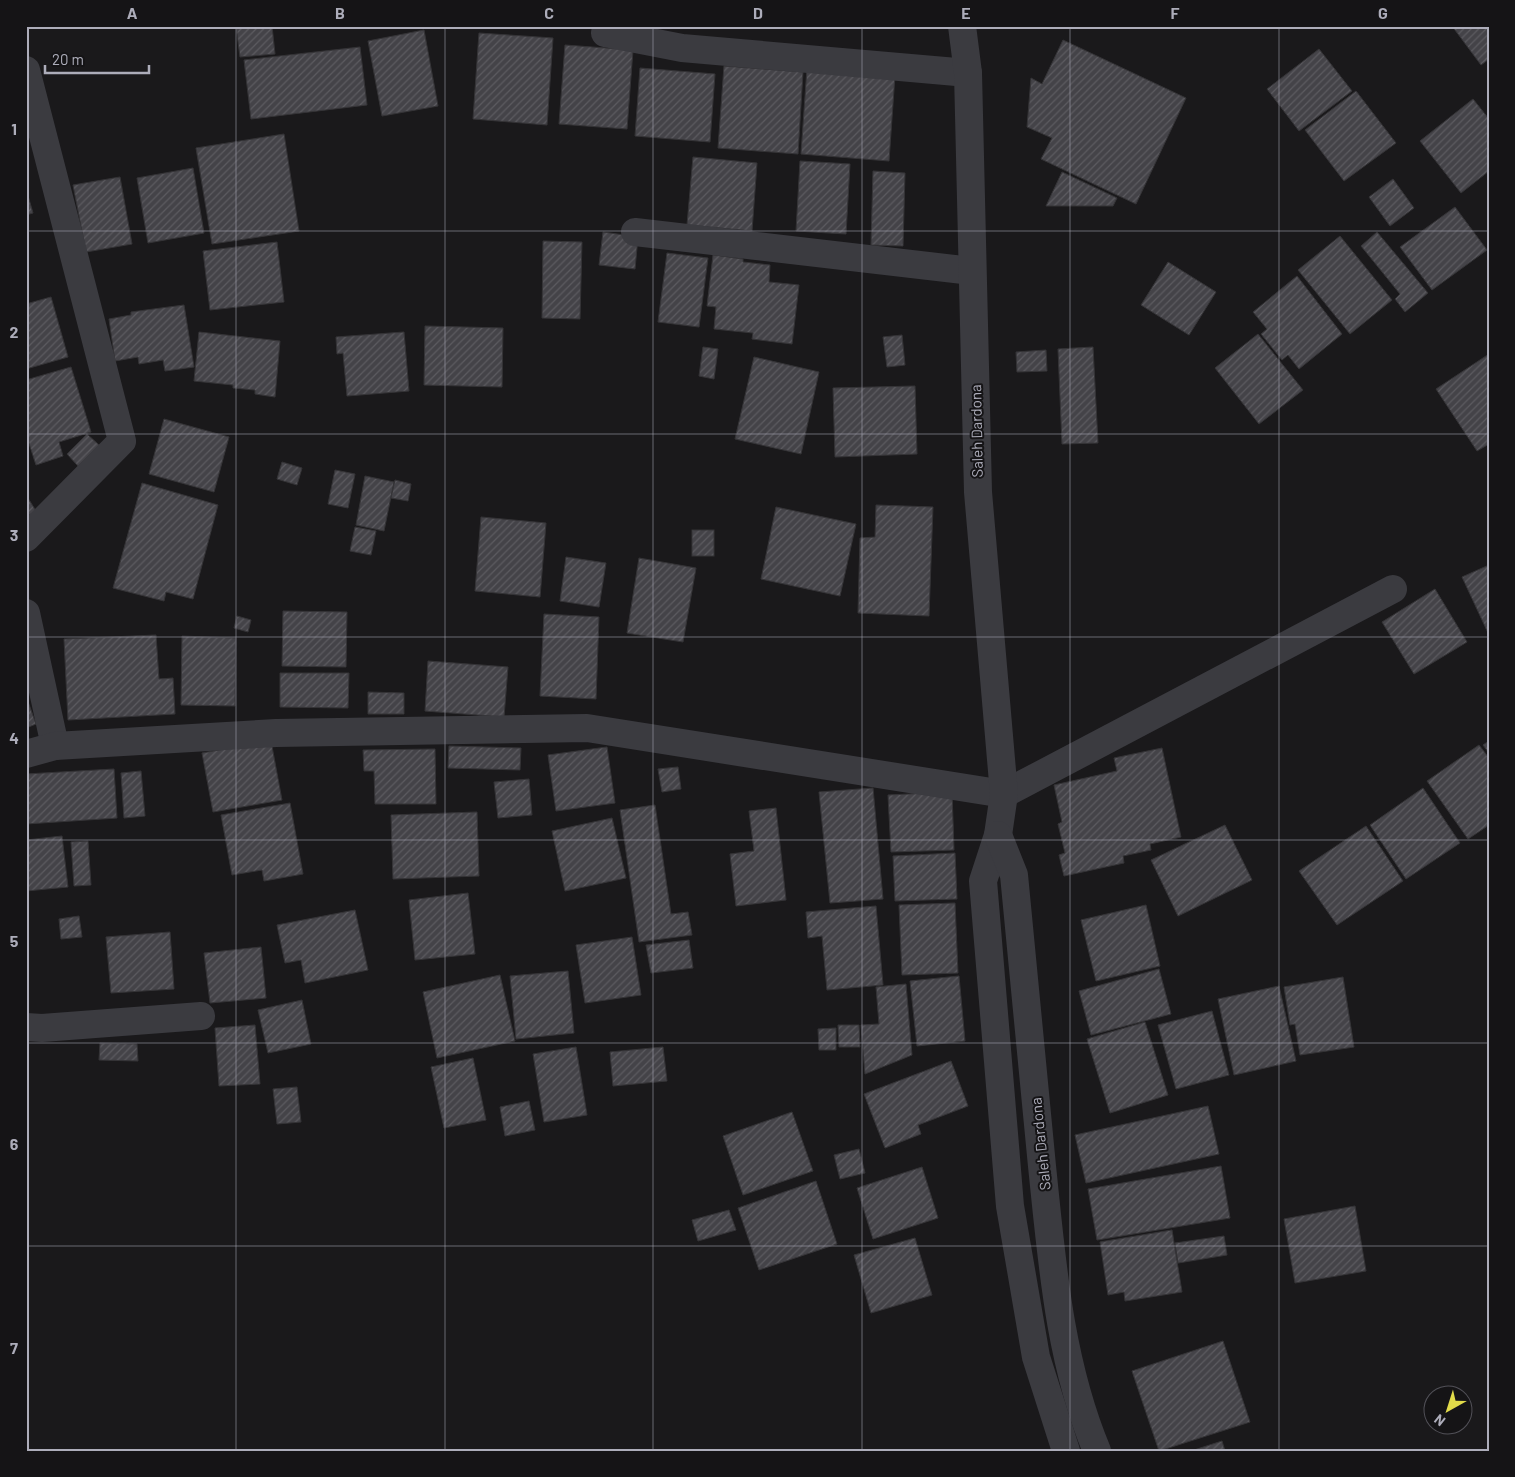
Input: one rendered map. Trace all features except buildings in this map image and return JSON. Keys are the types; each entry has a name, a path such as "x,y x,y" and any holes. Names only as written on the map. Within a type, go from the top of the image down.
{"street":[{"name":"Saleh Dardona","path":"962,26 968,73 978,492 1004,794 998,835 983,881 1010,1206 1036,1357 1066,1451"},
{"path":"605,33 682,48 968,73"},
{"path":"26,70 122,441 26,538"},
{"path":"634,232 972,271"},
{"path":"26,754 55,746 276,733 587,728 1004,794 1393,588"},
{"path":"26,613 55,746"},
{"name":"Saleh Dardona","path":"998,835 1014,875 1052,1264 1066,1355 1087,1426 1097,1451"},
{"path":"26,1027 42,1028 202,1016"}]}
